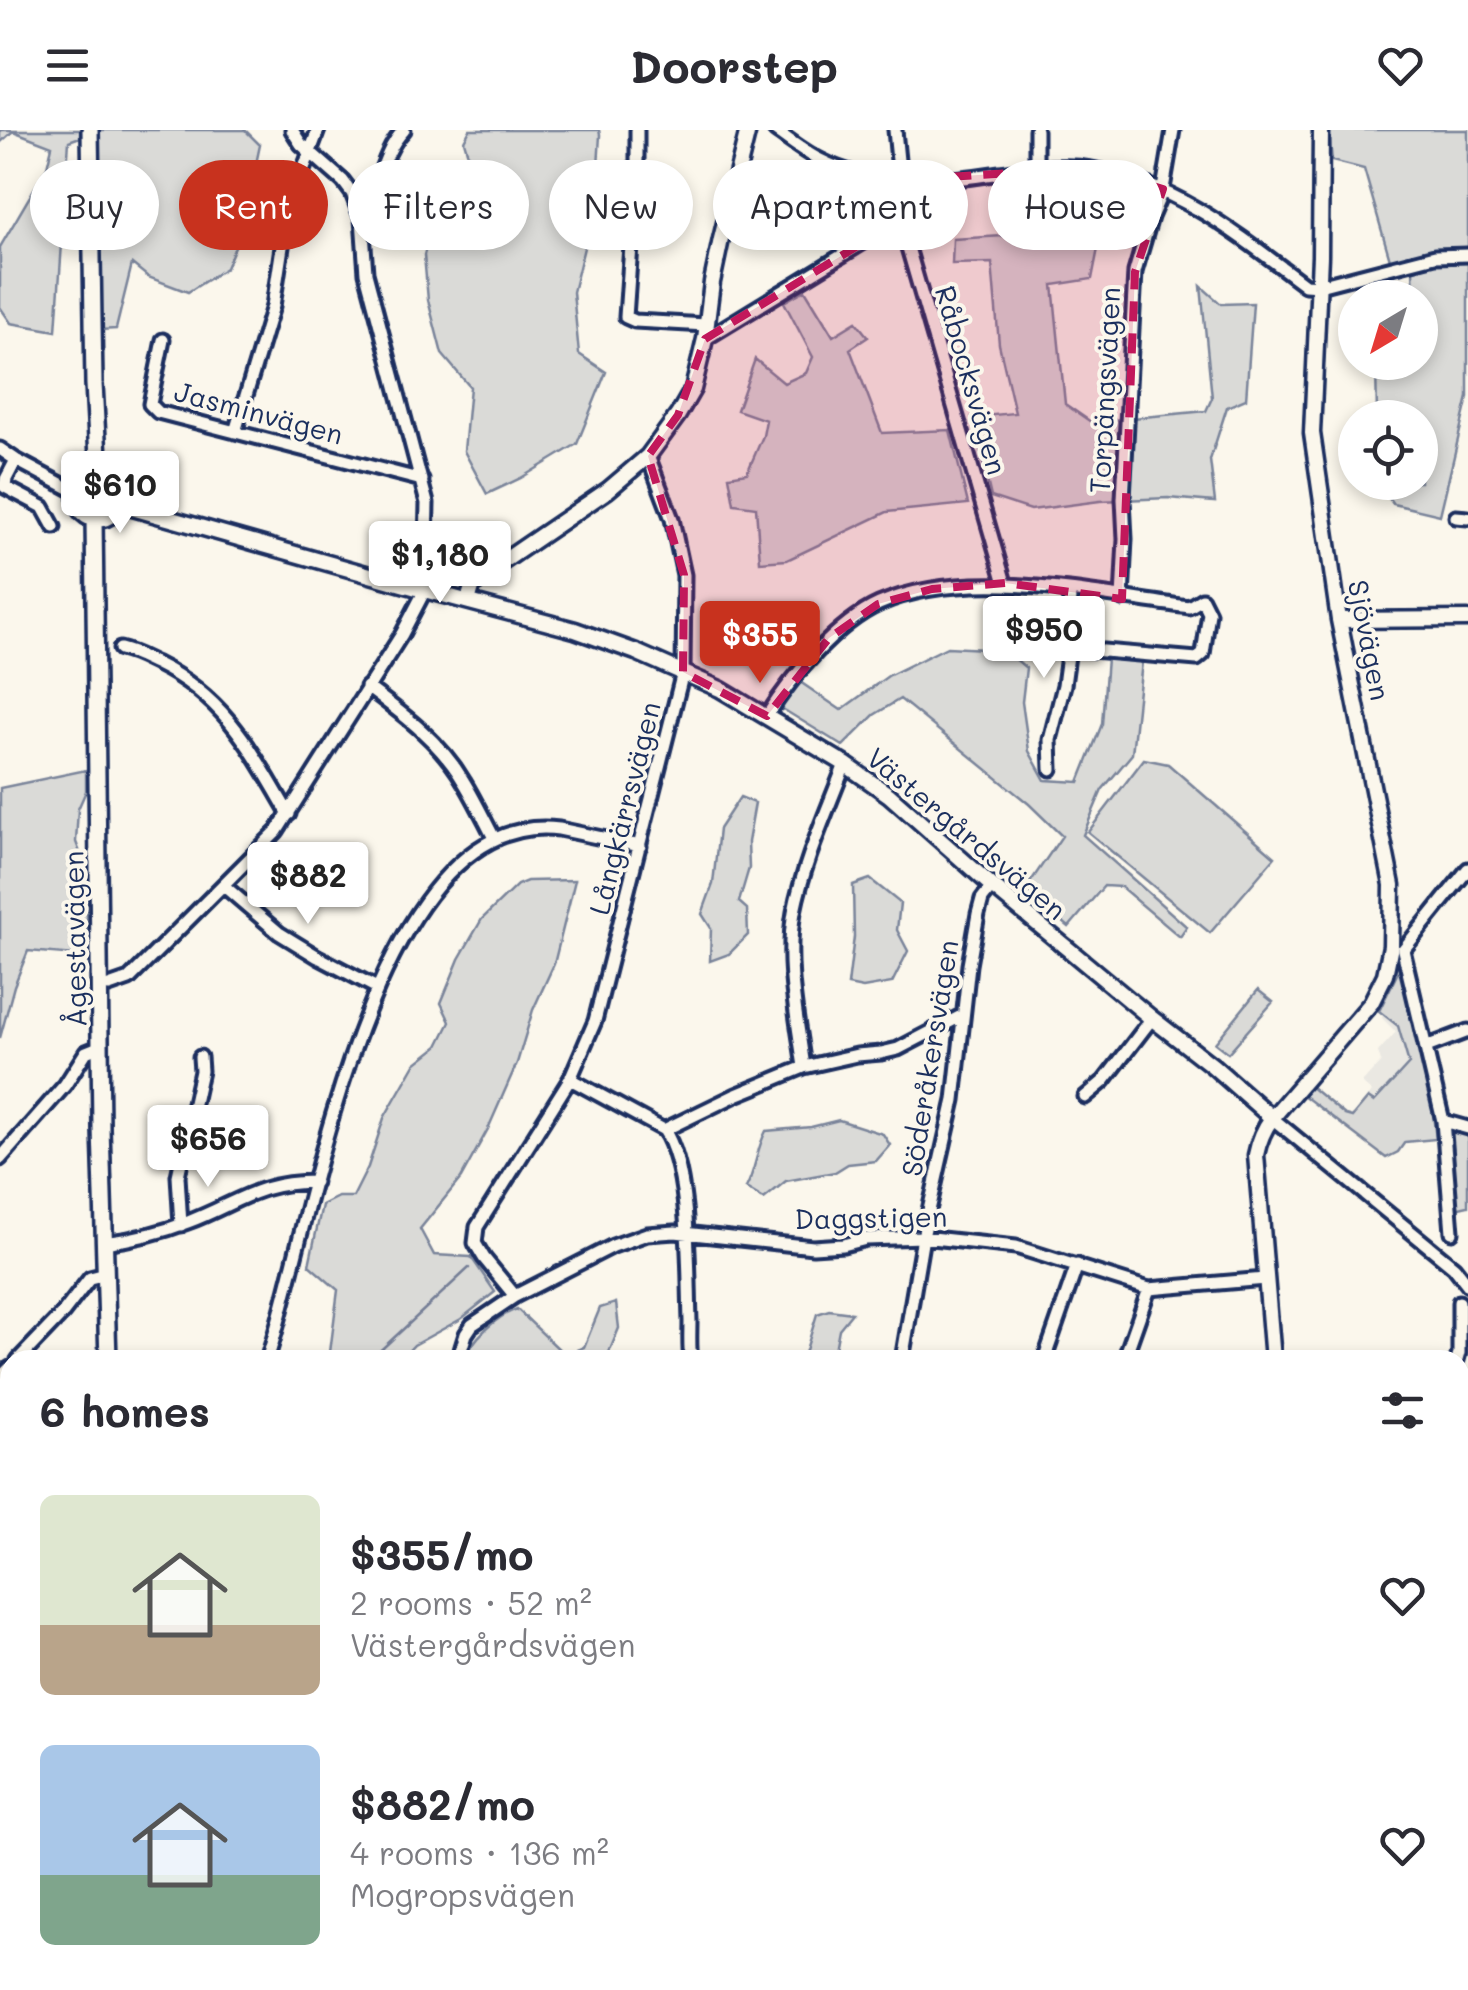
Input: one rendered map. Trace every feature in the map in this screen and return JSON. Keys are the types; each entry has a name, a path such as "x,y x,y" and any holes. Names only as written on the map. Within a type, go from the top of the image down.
{"main road":[{"path":"90,130 99,476"},
{"path":"99,476 112,482 119,496 114,512 94,518 85,515 76,499 85,480 99,476"},
{"name":"Ågestavägen","path":"94,518 108,1350"}],"street":[{"path":"292,130 301,144 348,188"},
{"path":"235,432 272,306 287,214 318,130"},
{"path":"387,160 393,143 404,130"},
{"path":"636,130 626,317 705,332 848,250"},
{"path":"468,601 472,587 484,574 608,490 648,456 693,388 721,240 748,130"},
{"path":"776,130 820,160"},
{"name":"Råbocksvägen","path":"896,130 898,160"},
{"path":"1036,130 1036,160"},
{"name":"Torpängsvägen","path":"1162,189 1174,130"},
{"name":"Sjövägen","path":"1272,1118 1371,1003 1385,975 1391,946 1392,886 1339,620 1312,433 1321,130"},
{"path":"1162,189 1202,210 1305,286 1319,286 1435,256 1468,255"},
{"path":"109,986 129,979 278,831 402,634 425,590 428,503 366,273 364,250"},
{"name":"Råbocksvägen","path":"909,250 1005,583"},
{"name":"Torpängsvägen","path":"1122,598 1135,272 1141,250"},
{"name":"Jasminvägen","path":"163,340 150,398 158,412 422,480"},
{"path":"0,450 78,492"},
{"name":"Långkärrsvägen","path":"515,1296 475,1243 478,1227 570,1080 600,1004 683,672 684,575 672,519 648,456"},
{"path":"16,460 5,487 43,507 54,527"},
{"name":"Västergårdsvägen","path":"118,504 574,630 683,672 767,716 889,796 992,886 1454,1267 1468,1284"},
{"path":"767,716 829,638 878,604 932,588 1005,583 1188,607 1202,599 1209,613 1203,654 1197,658 1069,648"},
{"path":"1051,768 1050,740 1069,648 1070,592"},
{"path":"1339,620 1468,619"},
{"path":"120,649 173,672 228,716 289,814"},
{"path":"367,687 431,739 463,778 494,838"},
{"path":"804,1068 792,981 794,914 845,764"},
{"path":"270,1350 354,1046 377,988 432,892 458,864 494,838 524,830 548,828 640,846"},
{"path":"1452,1232 1443,1121 1403,950 1468,869"},
{"path":"224,886 279,933 377,988"},
{"name":"Söderåkersvägen","path":"904,1350 922,1237 954,1100 978,914 992,886"},
{"path":"664,1130 804,1068 857,1054 898,1049 964,1016"},
{"path":"1085,1096 1104,1080 1150,1017"},
{"path":"1426,1047 1468,1031"},
{"path":"0,1159 65,1085 86,1052 100,1046"},
{"path":"182,1225 178,1176 201,1070 200,1056"},
{"path":"570,1080 664,1130 668,1138 688,1234 691,1350"},
{"path":"1272,1118 1259,1140 1256,1155 1272,1350"},
{"path":"1443,1121 1468,1128"},
{"path":"104,1243 149,1236 182,1225 258,1190 285,1183 315,1182"},
{"name":"Daggstigen","path":"461,1350 472,1325 515,1296 613,1246 647,1234 675,1232 813,1246 922,1237 1024,1248 1149,1289 1265,1279"},
{"path":"1047,1350 1076,1265"},
{"path":"28,1350 90,1278 106,1274"},
{"path":"1128,1350 1149,1289"},
{"path":"1459,1302 1459,1350"}],"highlighted area":[{"path":"1091,168 1163,189 1135,272 1122,599 1005,583 932,589 878,604 829,638 767,716 683,672 684,575 648,456 678,415 705,339 900,220 900,180"}],"shaded area":[{"path":"0,130 80,130 80,137 69,141 68,160 49,160 52,146 13,131 0,143"},
{"path":"98,130 245,130 260,145 257,160 179,160 179,250 234,250 226,268 188,292 148,277 132,264 116,329 100,330 99,250 159,250 159,160 98,160"},
{"path":"470,130 599,130 600,135 598,160 549,160 549,250 583,250 573,292 579,354 606,372 577,444 487,494 464,451 470,387 442,354 428,300 424,255 425,250 529,250 529,160 467,160 464,141"},
{"path":"1329,130 1468,130 1468,248 1436,250 1391,263 1364,169 1332,161"},
{"path":"30,196 30,250 62,250 56,331 11,323 0,307 0,247"},
{"path":"988,237 988,250 1098,250 1092,279 1053,285 1065,404 1091,422 1206,411 1212,398 1201,286 1221,304 1253,303 1246,399 1227,407 1210,460 1215,502 1168,498 1031,510 991,497 972,417 1015,413 999,344 992,263 952,264 953,250 968,250 968,238"},
{"path":"1468,261 1468,397 1440,515 1393,504 1390,500 1438,500 1438,400 1377,400 1376,380 1438,380 1438,280 1413,280 1413,270 1437,263"},
{"path":"805,290 833,336 856,322 868,337 850,349 882,433 950,430 968,504 887,512 787,560 760,562 756,507 734,504 729,476 747,473 766,420 737,410 755,359 784,383 806,373 813,357 784,302"},
{"path":"947,647 1005,650 1026,668 1022,702 1029,751 1045,780 1079,782 1102,724 1107,658 1142,662 1132,754 1102,790 1083,835 1187,927 1180,937 1121,887 1104,886 1069,927 1025,890 1062,836 1029,804 900,699 874,715 843,746 781,708 800,682 841,710 888,676"},
{"path":"1144,759 1168,764 1275,857 1210,933 1088,832"},
{"path":"86,770 76,842 86,877 88,956 28,951 0,1038 0,788"},
{"path":"740,797 755,803 748,842 749,868 739,902 747,909 748,935 729,954 710,961 711,928 702,914 713,884 719,829"},
{"path":"870,879 900,903 897,930 908,951 892,983 863,988 848,985 854,937 853,885"},
{"path":"575,880 554,964 488,1129 461,1178 420,1229 434,1255 471,1257 495,1292 461,1319 409,1350 330,1350 338,1290 309,1265 322,1205 338,1197 353,1197 368,1167 384,1118 415,1064 438,1046 450,1022 441,1003 459,959 482,919 517,885 527,881"},
{"path":"1401,966 1422,1052 1436,1139 1405,1142 1398,1152 1386,1158 1299,1092 1310,1086 1352,1117 1368,1098 1374,1102 1409,1064 1398,1026 1379,1011"},
{"path":"1394,982 1431,1103 1352,1117 1372,1092 1362,1083 1381,1062 1378,1052 1396,1032 1382,1018"},
{"path":"1258,990 1273,1002 1228,1053 1215,1043"},
{"path":"839,1120 883,1134 890,1145 876,1161 848,1164 835,1172 786,1181 764,1199 746,1188 766,1131"},
{"path":"1450,1129 1468,1135 1468,1206 1455,1209"},
{"path":"616,1303 619,1328 610,1350 577,1350 584,1347 600,1308"},
{"path":"517,1309 560,1350 470,1350 486,1329"},
{"path":"829,1310 852,1313 839,1329 835,1350 806,1350 817,1314"}],"waterway":[{"path":"381,1350 469,1268"}]}
